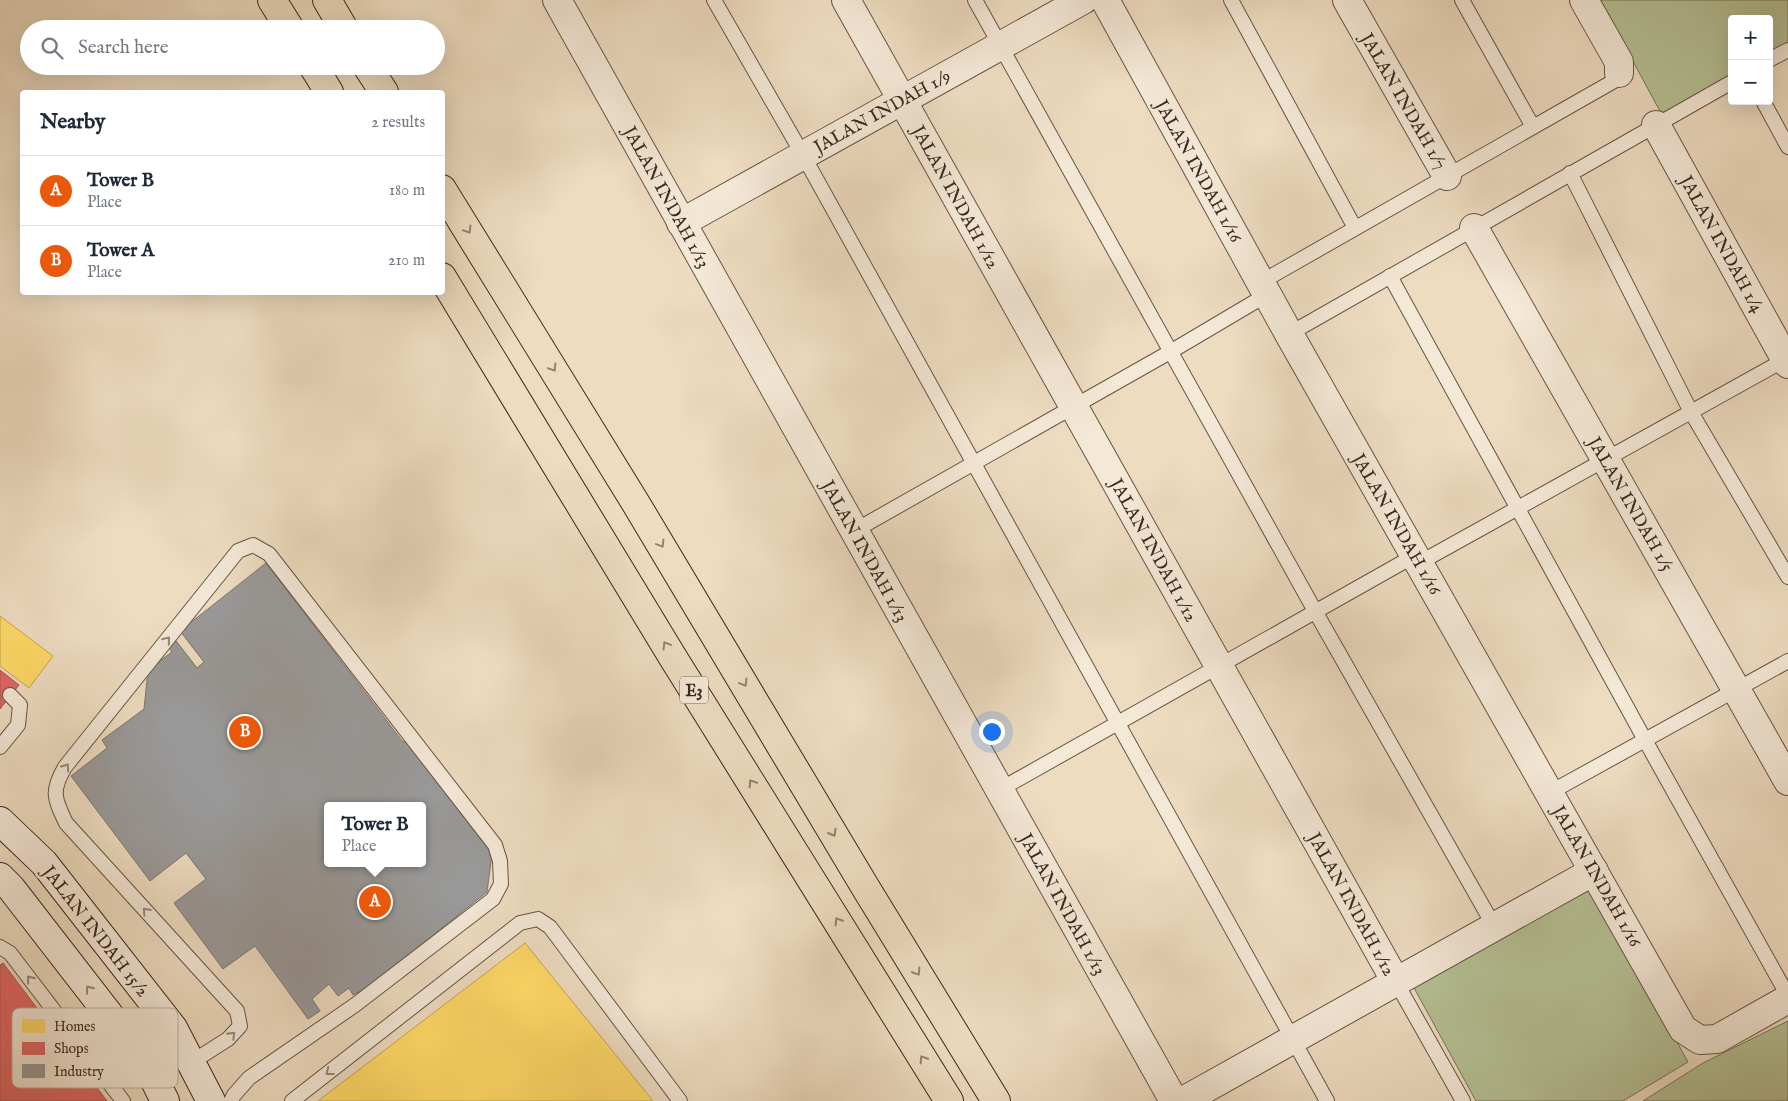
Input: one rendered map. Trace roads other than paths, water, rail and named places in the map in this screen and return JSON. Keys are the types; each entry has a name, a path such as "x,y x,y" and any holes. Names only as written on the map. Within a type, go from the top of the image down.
{"highway":[{"path":"272,0 284,20"},
{"path":"327,0 339,20"},
{"path":"319,75 328,90"},
{"path":"374,75 383,90"},
{"path":"445,193 636,502 864,885 996,1101"},
{"name":"E3","path":"445,283 677,664 949,1101"}],"street":[{"name":"JALAN INDAH 1/13","path":"557,0 1174,1101"},
{"name":"JALAN INDAH 1/12","path":"846,0 1396,982"},
{"name":"JALAN INDAH 1/9","path":"681,223 1083,0"},
{"name":"JALAN INDAH 1/16","path":"1105,0 1289,334 1683,1028 1700,1040 1716,1039 1788,998"},
{"name":"JALAN INDAH 1/7","path":"1347,0 1447,176"},
{"path":"1584,0 1619,62 1619,72"},
{"name":"JALAN INDAH 1/4","path":"1656,125 1787,361"},
{"name":"JALAN INDAH 1/5","path":"1474,228 1788,781"},
{"name":"JALAN INDAH 15/2","path":"0,821 44,863 157,1008"},
{"path":"1183,1101 1594,871"},
{"path":"0,877 12,888 104,1008"},
{"name":"JALAN INDAH 15/2","path":"178,1037 211,1101"},
{"path":"158,1088 165,1101"}],"lane":[{"path":"714,0 803,155 1327,1101"},
{"path":"975,0 1315,611 1494,926"},
{"path":"1231,0 1355,228"},
{"path":"1462,0 1533,127"},
{"path":"1773,58 1788,50"},
{"path":"854,531 1170,352 1355,228 1614,81 1619,72"},
{"path":"1289,334 1728,84"},
{"path":"1765,105 1788,147"},
{"path":"1570,173 1691,412 1788,577"},
{"path":"1390,276 1788,998"},
{"path":"999,790 1315,611 1517,509 1787,361"},
{"path":"192,1062 228,1039 240,1026 237,1011 66,823 57,804 55,783 65,767 238,551 253,545 269,554 495,845 500,861 501,884 493,899 355,1005 250,1078 234,1095 231,1101"},
{"path":"1549,793 1788,661"},
{"path":"0,747 18,725 20,705 10,695"},
{"path":"292,1101 520,923 538,919 550,927 680,1101"},
{"path":"0,946 10,953 52,1008"},
{"name":"JALAN INDAH 1/12","path":"1396,982 1463,1101"},
{"path":"113,1088 123,1101"}],"place":[{"name":"Tower A","path":"245,732"},
{"name":"Tower B","path":"375,902"}]}
